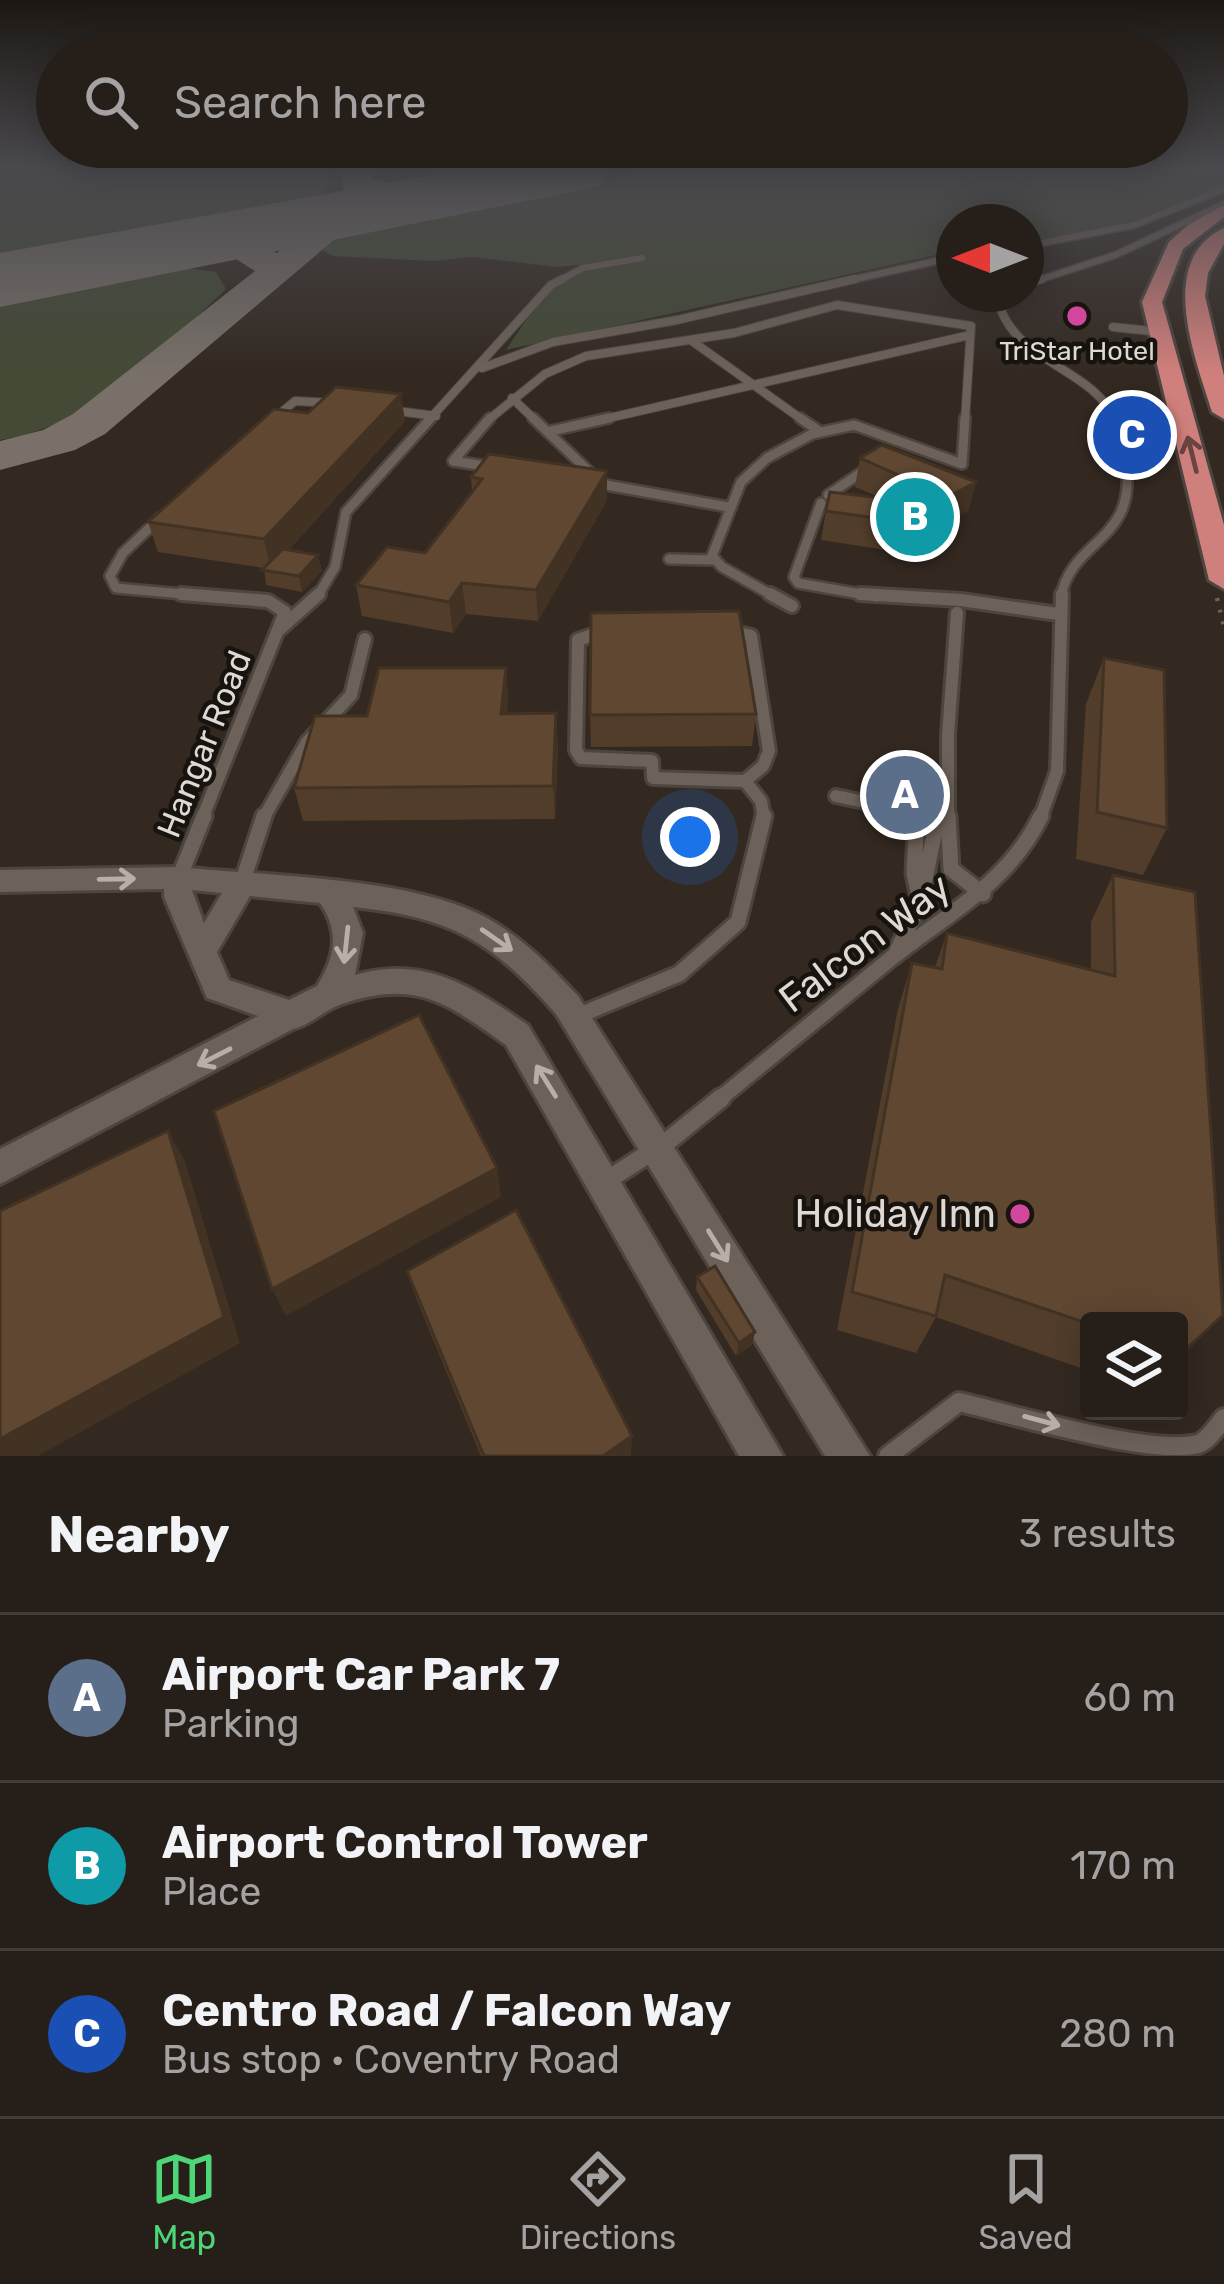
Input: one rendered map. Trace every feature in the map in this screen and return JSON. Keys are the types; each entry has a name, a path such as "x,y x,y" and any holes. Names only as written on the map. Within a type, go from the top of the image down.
{"highway":[{"path":"1179,238 1165,257 1156,317 1224,580"},
{"path":"1219,238 1208,250 1192,307 1215,353 1224,412"}],"street":[{"path":"0,881 179,878 374,898 441,910 478,927 528,962 574,1017 849,1456"},
{"path":"179,878 178,898 204,947 218,988 295,1016"},
{"path":"204,947 241,887"},
{"path":"328,995 351,943 346,914 331,897"},
{"path":"0,1167 328,995 374,982 399,981 454,992 517,1035 568,1117 600,1185 762,1456"}],"lane":[{"path":"1044,278 1154,238"},
{"path":"279,630 322,596 342,552 346,512 566,273 643,258"},
{"path":"476,371 516,350 568,337 679,320 936,261"},
{"path":"496,468 453,461 512,398 545,374 586,356 692,341 837,305 971,326 962,464 854,425 819,431 766,458 740,482 712,556 792,606"},
{"path":"866,470 824,499 794,577 799,583 880,597 961,600 1058,614 1064,580 1108,534 1129,501 1121,431 1107,400 1010,333 1001,312"},
{"path":"1113,327 1156,317"},
{"path":"551,431 970,335"},
{"path":"692,341 819,431"},
{"path":"512,398 603,485"},
{"path":"255,435 295,401 353,405"},
{"path":"374,408 436,416"},
{"path":"582,482 728,507"},
{"path":"824,499 852,496"},
{"path":"824,499 832,512"},
{"path":"174,505 123,553 110,576 116,588 268,601 285,612 279,630"},
{"path":"668,559 716,560"},
{"path":"956,613 947,775 951,869 983,894"},
{"name":"Falcon Way","path":"600,1185 655,1148 895,956 983,894 1032,835 1057,771 1063,683 1058,614"},
{"name":"Hangar Road","path":"179,878 279,630"},
{"path":"617,631 593,632 578,640 576,750 581,758 652,761 653,778 746,781 763,766 769,752 751,637 746,632 713,631"},
{"path":"241,887 267,807 307,742 351,695 365,638"},
{"path":"895,956 920,903 947,775"},
{"path":"574,1017 679,974 738,922 765,824 761,801 746,781"},
{"path":"836,796 917,813 914,873 920,903"},
{"path":"888,1456 959,1402 1126,1448 1164,1452 1201,1444 1224,1418"}],"green space":[{"path":"0,238 125,238 0,261"},
{"path":"319,238 936,238 936,255 506,350 558,283 588,269 639,258 558,267 472,257 432,261 333,256 320,249"},
{"path":"165,265 216,272 226,289 150,360 95,402 33,432 0,440 0,298"}],"building":[{"path":"336,387 401,394 264,539 148,522 274,409 308,413"},
{"path":"882,445 976,482 948,497 860,458"},
{"path":"489,454 607,471 536,590 462,583 449,602 356,585 387,547 425,553 482,479 471,477"},
{"path":"830,492 942,505 939,527 826,511"},
{"path":"283,549 318,555 299,576 262,570"},
{"path":"739,611 756,714 590,715 591,613"},
{"path":"1104,658 1164,670 1167,828 1097,812"},
{"path":"379,668 506,668 501,714 556,713 553,786 294,788 315,716 367,716"},
{"name":"Holiday Inn","path":"1113,875 1195,892 1223,1315 1188,1348 1188,1312 1080,1312 1080,1321 945,1275 936,1316 852,1292 912,963 942,969 947,933 1115,976"},
{"path":"419,1015 497,1168 272,1289 214,1111"},
{"path":"168,1131 224,1317 0,1439 0,1211"},
{"path":"516,1210 632,1436 603,1456 484,1456 407,1271"},
{"path":"715,1266 755,1332 739,1343 697,1277"}],"taxiway":[{"path":"273,274 317,238"},
{"path":"177,247 228,247 252,253 272,265 273,274"},
{"path":"0,456 59,440 89,424 273,274"}],"runway":[{"path":"0,280 220,238"}],"place":[{"name":"TriStar Hotel","path":"1077,316"},
{"name":"Centro Road / Falcon Way","path":"1132,435"},
{"name":"Airport Control Tower","path":"915,517"},
{"name":"Airport Car Park 7","path":"905,795"},
{"name":"Holiday Inn","path":"1020,1214"}]}
